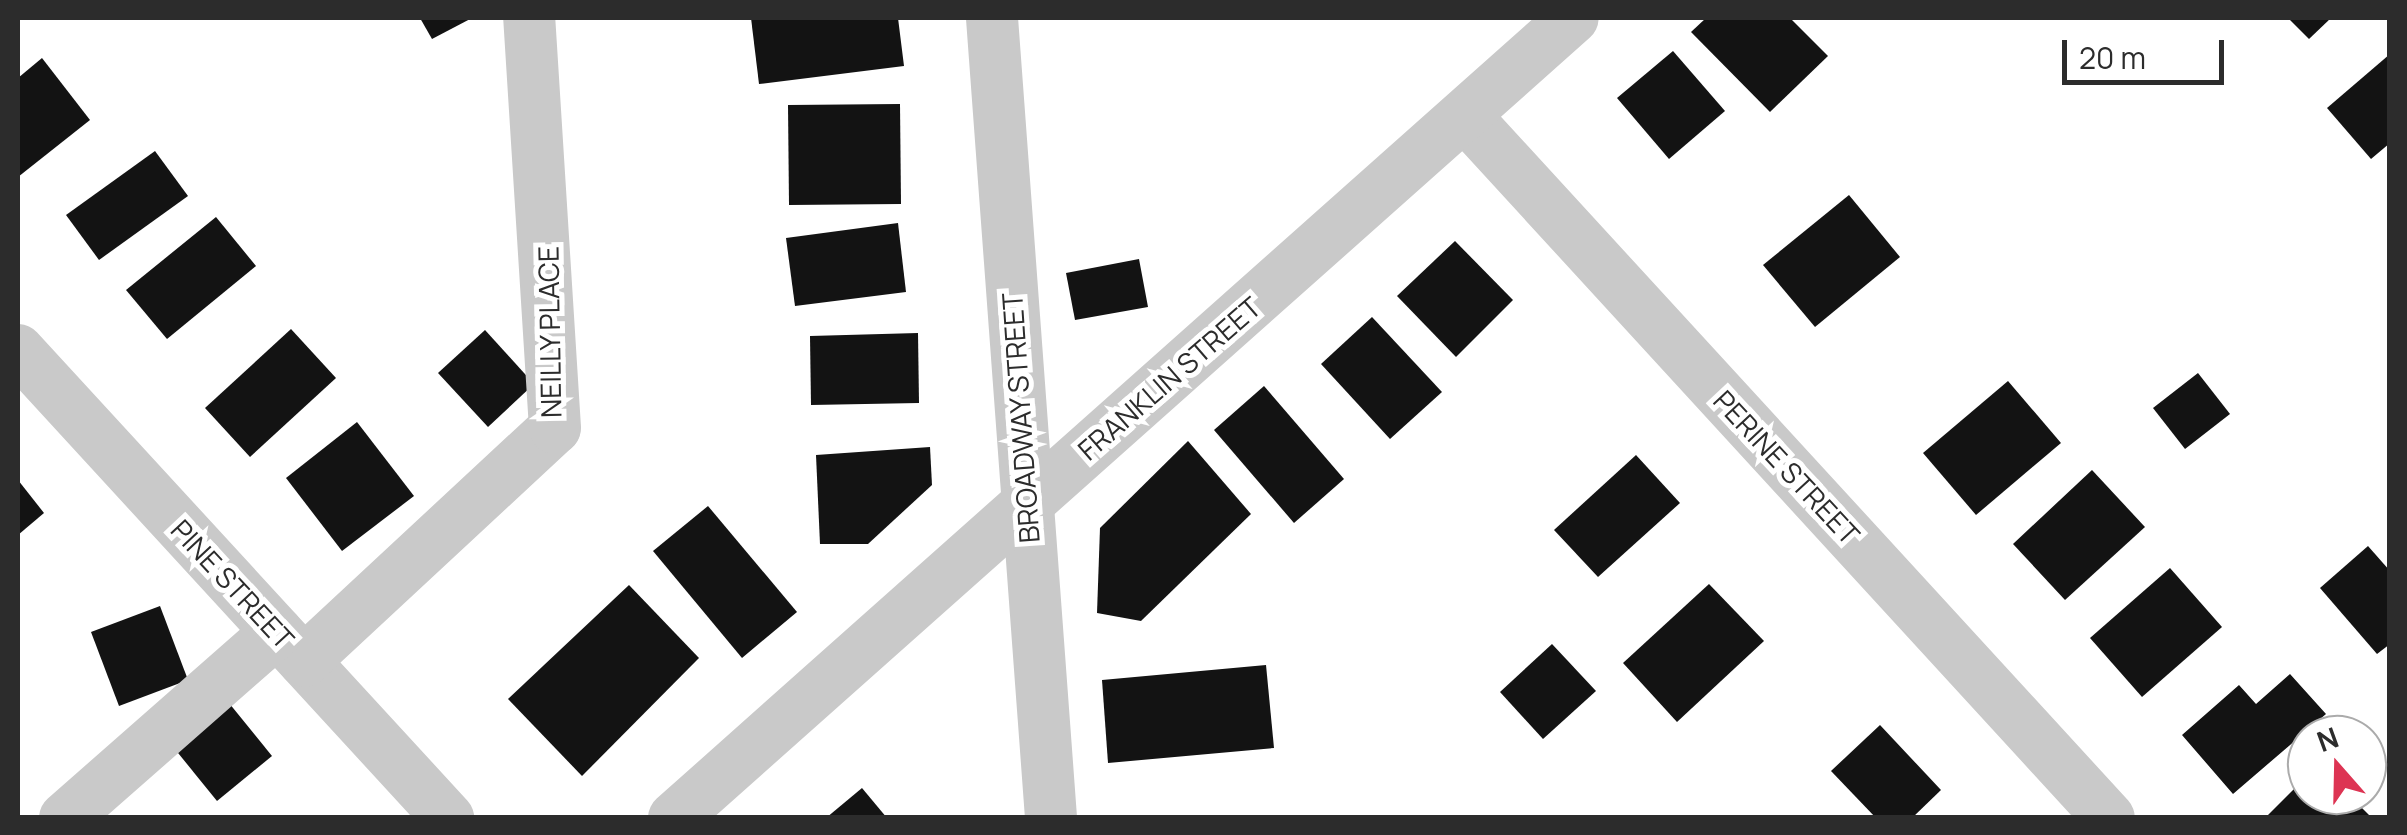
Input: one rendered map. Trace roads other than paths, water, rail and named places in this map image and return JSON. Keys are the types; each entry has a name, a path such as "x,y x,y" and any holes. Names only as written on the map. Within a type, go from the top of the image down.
{"street":[{"name":"NEILLY PLACE","path":"65,818 291,647 555,428 529,18"},
{"name":"BROADWAY STREET","path":"992,18 1051,818"},
{"name":"FRANKLIN STREET","path":"674,818 1466,118 1573,18"},
{"name":"PERINE STREET","path":"1466,118 2108,818"},
{"name":"PINE STREET","path":"18,350 448,818"}]}
